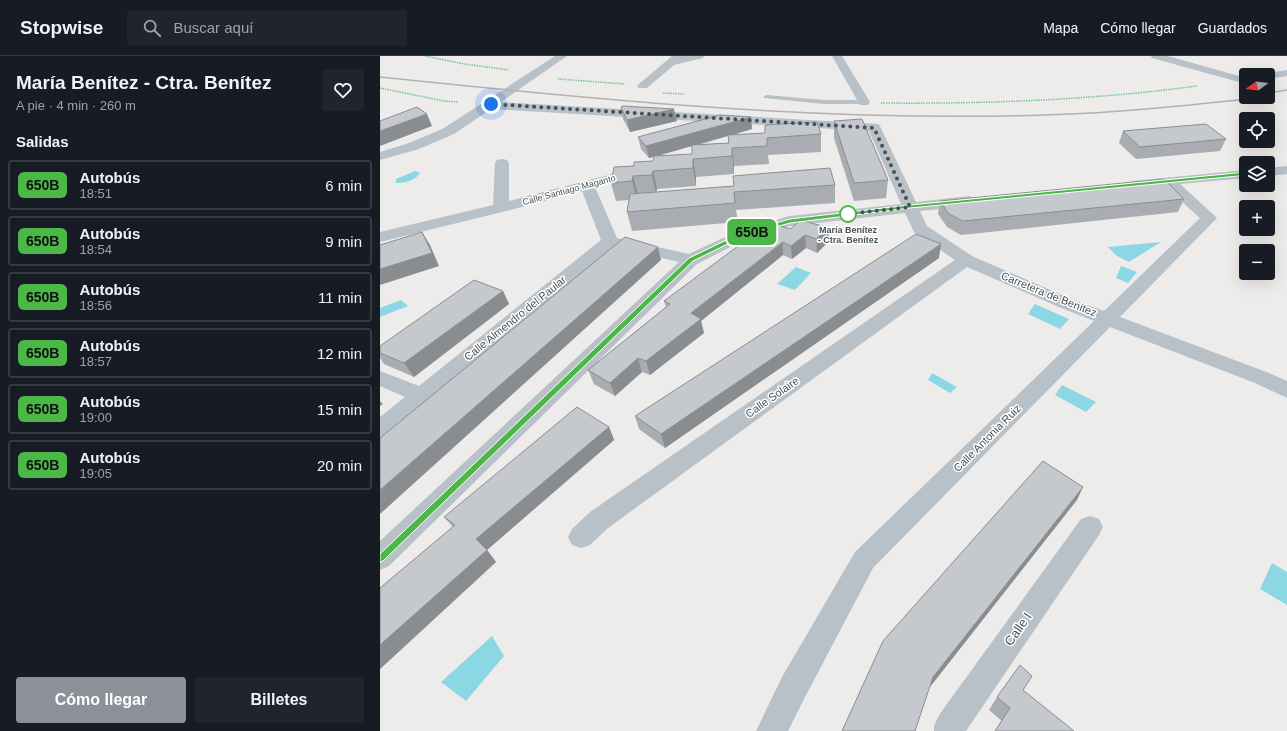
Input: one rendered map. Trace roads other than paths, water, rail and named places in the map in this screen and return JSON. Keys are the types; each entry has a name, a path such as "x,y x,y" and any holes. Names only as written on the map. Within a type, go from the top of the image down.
{"street":[{"path":"380,156 414,146 449,131 562,56"},
{"path":"643,86 673,60 699,56"},
{"path":"837,56 864,102"},
{"path":"1156,56 1239,78"},
{"path":"1275,75 1287,73"},
{"path":"491,104 803,124"},
{"path":"766,134 803,124"},
{"name":"Carretera de Benítez","path":"803,124 874,128 920,229 966,260 1065,303 1108,318 1262,378 1287,390"},
{"path":"501,208 502,163"},
{"name":"Calle Santiago Maganto","path":"380,237 587,186 654,166"},
{"path":"1275,171 1287,170"},
{"path":"1120,186 1239,175"},
{"name":"Calle Antonia Ruiz","path":"772,731 793,688 864,560 1209,218 1168,182"},
{"path":"587,186 610,241 691,260"},
{"path":"380,558 691,260 744,234 790,221 988,199"},
{"name":"Calle Almendro del Paular","path":"380,429 610,241"},
{"name":"Calle Solaire","path":"581,537 599,520 966,260"},
{"path":"380,378 420,395"},
{"name":"Calle I","path":"950,731 950,726 1090,527"}],"lane":[{"path":"766,97 824,102 864,102"}],"water":[{"path":"415,171 420,173 412,180 396,183 396,179"},
{"path":"1161,242 1129,262 1117,256 1108,247"},
{"path":"1121,266 1137,272 1128,283 1116,278"},
{"path":"796,267 811,273 795,290 777,284"},
{"path":"401,300 408,306 380,317 380,308"},
{"path":"1035,304 1069,319 1060,329 1028,314"},
{"path":"932,373 957,387 950,393 928,380"},
{"path":"1062,385 1096,402 1086,412 1055,395"},
{"path":"1272,563 1287,572 1287,605 1260,589"},
{"path":"492,636 504,656 466,701 441,682"}],"railway":[{"path":"380,77 628,101 794,112 878,115 961,116 1072,114 1239,100"},
{"path":"1275,92 1287,90"}],"place":[{"name":"María Benítez - Ctra. Benítez","path":"848,214"}]}
